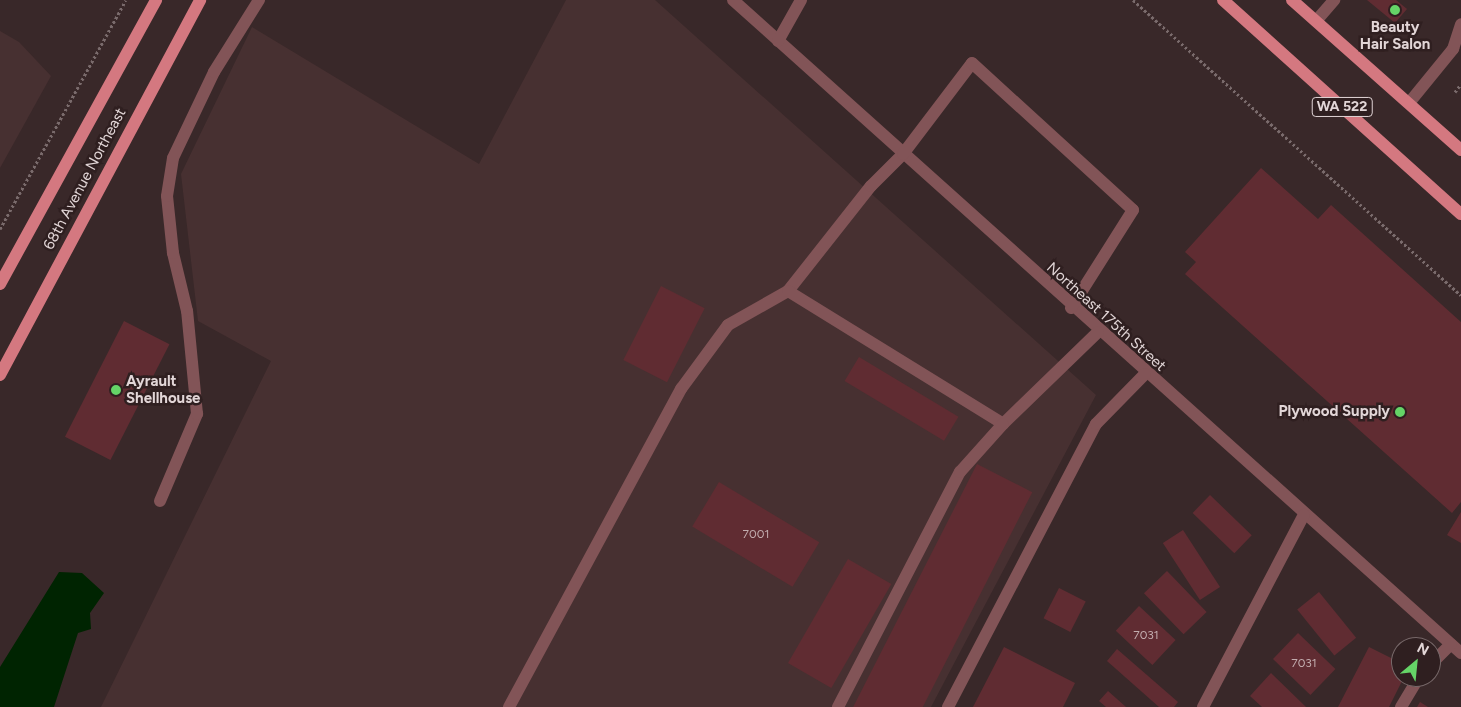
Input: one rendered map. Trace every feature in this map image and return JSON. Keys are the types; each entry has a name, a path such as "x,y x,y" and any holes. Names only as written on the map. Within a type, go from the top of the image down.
{"main road":[{"name":"68th Avenue Northeast","path":"0,284 156,0"},
{"name":"68th Avenue Northeast","path":"0,375 200,0"},
{"name":"WA 522","path":"1223,0 1461,214"},
{"name":"WA 522","path":"1292,0 1461,150"}],"street":[{"path":"160,501 197,414 187,311 173,253 167,196 173,158 214,72 259,0"},
{"name":"Northeast 175th Street","path":"733,0 1071,308 1461,653"},
{"path":"778,41 801,0"},
{"path":"1316,21 1334,0"},
{"path":"1409,104 1457,53 1461,24"},
{"path":"509,707 681,389 728,325 788,291 871,186 903,154 972,63 1133,210 1071,308"},
{"path":"788,291 1003,424"},
{"path":"838,707 960,472 1003,424 1098,332"},
{"path":"948,707 1096,424 1145,374"},
{"path":"1204,707 1304,515"},
{"path":"1441,654 1451,644"},
{"path":"1401,707 1413,687"}],"path":[{"path":"0,228 126,0"},
{"path":"1132,0 1461,295"},
{"path":"1455,92 1461,84"}],"shaded area":[{"path":"566,0 655,0 1096,395 931,707 101,707 271,361 198,321 181,174 252,27 479,164"},
{"path":"0,31 19,42 51,76 0,168"},
{"path":"59,572 82,573 104,593 90,613 91,629 78,633 54,707 0,707 0,667"}],"building":[{"path":"1367,0 1396,0 1407,9 1395,23"},
{"name":"Plywood Supply","path":"1261,168 1318,219 1331,205 1461,322 1461,502 1452,513 1185,274 1196,262 1185,252"},
{"path":"661,286 705,308 667,382 623,360"},
{"name":"Ayrault Shellhouse","path":"124,321 169,344 110,460 65,437"},
{"path":"859,357 958,417 944,441 845,381"},
{"path":"977,464 1032,492 923,707 853,707"},
{"path":"719,482 819,542 793,587 692,527"},
{"path":"1210,495 1252,535 1234,553 1193,513"},
{"path":"1461,512 1461,543 1447,535"},
{"path":"1183,530 1220,587 1200,600 1163,543"},
{"path":"848,559 891,584 831,688 788,663"},
{"path":"1167,571 1207,612 1184,634 1144,593"},
{"path":"1059,588 1086,602 1070,632 1044,618"},
{"path":"1319,592 1356,638 1334,655 1297,610"},
{"path":"1139,606 1176,640 1152,665 1116,631"},
{"path":"1298,633 1335,669 1310,695 1273,659"},
{"path":"1004,647 1075,683 1063,707 973,707"},
{"path":"1369,647 1391,658 1391,687 1399,687 1389,707 1338,707"},
{"path":"1117,649 1178,702 1174,707 1159,707 1107,661"},
{"path":"1271,673 1306,707 1262,707 1250,696"},
{"path":"1108,691 1126,707 1106,707 1099,701"},
{"path":"1420,702 1428,707 1417,707"}],"place":[{"name":"Beauty Hair Salon","path":"1395,10"},
{"name":"Ayrault Shellhouse","path":"116,390"},
{"name":"Plywood Supply","path":"1400,412"}]}
